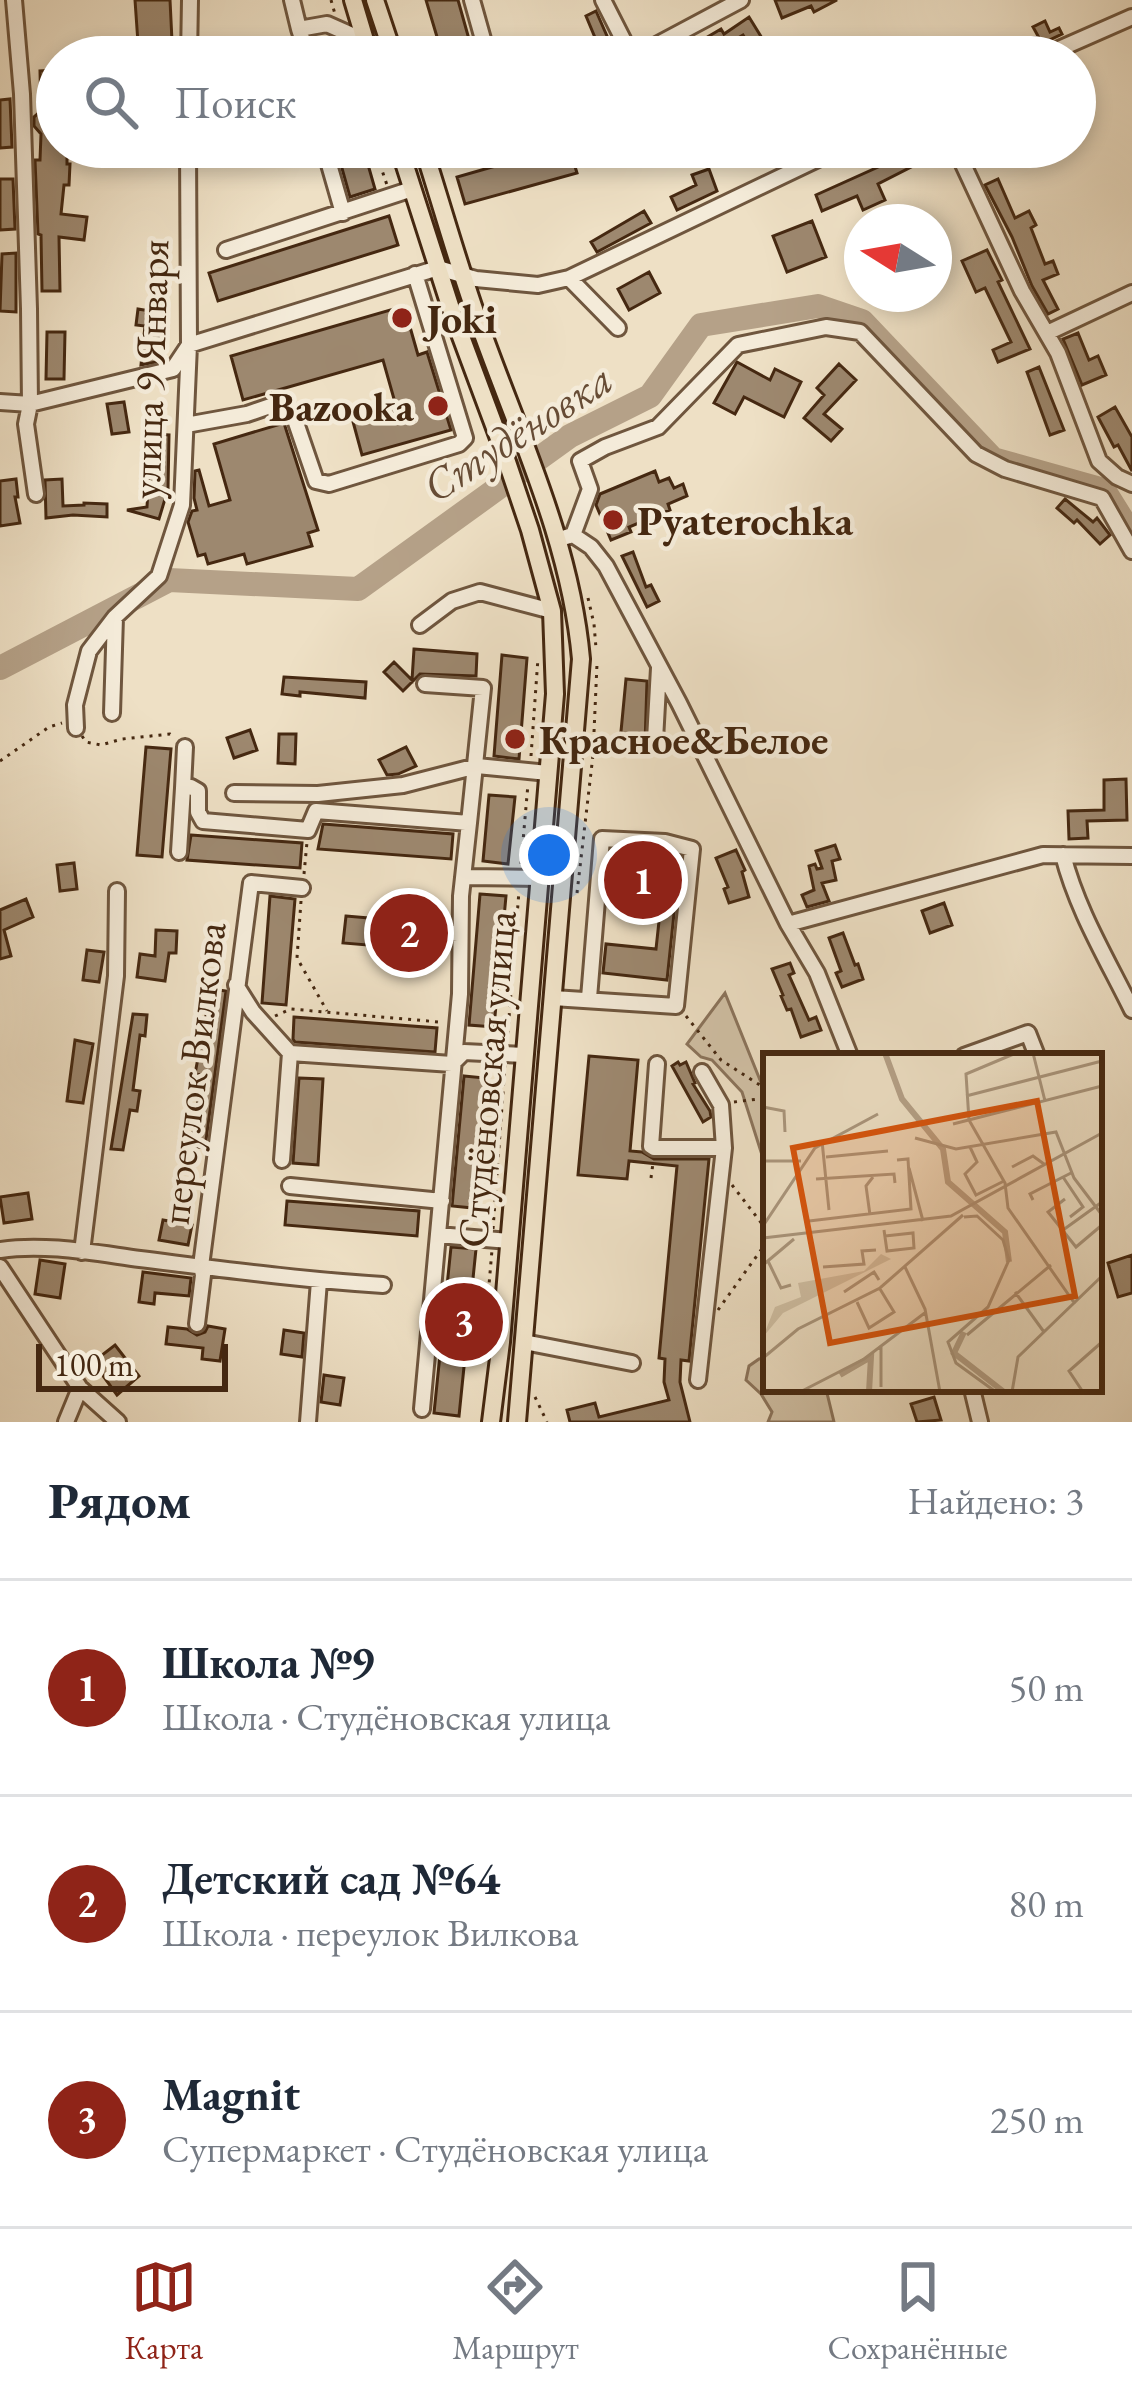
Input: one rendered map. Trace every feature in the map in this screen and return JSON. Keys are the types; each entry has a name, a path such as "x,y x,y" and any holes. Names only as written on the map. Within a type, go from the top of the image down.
{"main road":[{"path":"353,0 359,34"},
{"path":"375,0 387,36"},
{"path":"406,168 453,315"},
{"path":"430,168 474,307"},
{"path":"430,248 440,257 453,240"},
{"path":"453,315 456,301 462,298 474,307"},
{"name":"Студёновская улица","path":"474,307 561,532 581,659 517,1422"},
{"name":"Студёновская улица","path":"453,315 530,530 551,611 555,694 539,772 539,878 515,1055 491,1422"}],"street":[{"path":"14,0 22,94 30,404 26,424 36,494"},
{"path":"189,36 190,0"},
{"path":"292,0 301,36"},
{"path":"472,0 482,36"},
{"path":"603,0 622,36"},
{"path":"673,36 741,0"},
{"path":"1088,36 1132,17"},
{"path":"299,29 328,23 359,34"},
{"name":"улица 9 Января","path":"75,717 89,651 159,576 182,505 189,345 188,168"},
{"path":"330,168 343,213"},
{"path":"0,402 30,404 173,369 189,345 438,268 476,279 538,285 568,278 799,168"},
{"path":"965,168 1022,291 1058,353 1099,461 1132,484"},
{"path":"226,250 412,189"},
{"path":"186,425 276,404 292,411 316,481 328,484 459,444 465,438 415,274"},
{"path":"568,278 618,328"},
{"path":"1047,333 1132,293"},
{"path":"849,1053 817,973 606,566 592,548 561,532 590,489 580,461 605,446 658,427 738,345 826,327 860,332 976,454 1005,469 1102,498 1132,551"},
{"path":"420,625 452,601 480,592 551,611"},
{"path":"112,713 116,617"},
{"path":"656,740 659,666"},
{"path":"422,1409 460,994 463,877 483,688 425,684"},
{"path":"179,852 185,747"},
{"path":"234,793 318,794 403,785 476,766 539,772"},
{"path":"183,788 198,791 203,821 308,830 318,794"},
{"path":"316,811 469,823"},
{"path":"554,998 676,1006 692,849 664,842 602,839 589,998"},
{"path":"788,924 1043,855 1132,856"},
{"path":"1063,855 1085,919 1132,1010"},
{"path":"463,877 539,878"},
{"name":"переулок Вилкова","path":"197,1324 250,883 302,888"},
{"path":"82,1252 116,976 117,891"},
{"path":"434,931 460,934"},
{"path":"236,985 256,1016 290,1053 452,1064 464,1052 515,1055"},
{"path":"972,1053 1028,1033 1036,1053"},
{"path":"282,1160 290,1053"},
{"path":"657,1064 651,1146 724,1148"},
{"path":"698,1380 724,1148 721,1105 702,1072"},
{"path":"290,1186 442,1201"},
{"path":"438,1235 501,1240"},
{"path":"0,1250 82,1252 383,1286"},
{"path":"0,1267 80,1388 118,1422"},
{"path":"308,1422 319,1281"},
{"path":"524,1342 632,1364"},
{"path":"66,1422 80,1388"},
{"path":"973,1392 980,1422"}],"path":[{"path":"483,1354 501,1240 515,1055 520,878 539,772 538,654"},
{"path":"0,761 49,728 75,717 86,742 101,746 170,734 185,747"},
{"path":"308,830 297,958 327,1011"},
{"path":"676,1006 721,1060 763,1087"},
{"path":"256,1016 277,1017 291,1009 439,1022"},
{"path":"721,1105 763,1098"},
{"path":"651,1178 653,1163"},
{"path":"721,1168 763,1226"},
{"path":"703,1330 763,1247"},
{"path":"544,1412 548,1422"}],"shaded area":[{"path":"725,993 763,1088 763,1164 742,1092 712,1060 687,1044"},
{"path":"763,1358 763,1392 827,1392 834,1422 768,1422 772,1412 746,1380 749,1366"}],"building":[{"path":"135,0 170,0 172,36 138,36"},
{"path":"426,0 458,0 468,36 437,36"},
{"path":"775,0 837,0 814,12 811,6 782,18"},
{"path":"596,11 607,36 594,36 586,16"},
{"path":"749,17 761,36 709,36 721,29 724,34"},
{"path":"1045,21 1050,32 1059,28 1062,34 1038,36 1033,27"},
{"path":"10,99 12,147 0,148 0,100"},
{"path":"35,160 36,168 70,168 61,214 87,217 84,240 59,237 60,291 42,291"},
{"path":"342,168 369,168 375,189 350,197"},
{"path":"488,168 575,168 577,173 465,204 457,177"},
{"path":"876,168 909,168 878,184 885,200 860,204 857,196 822,211 816,195"},
{"path":"709,169 717,191 677,210 671,197 696,185 692,175"},
{"path":"0,179 13,179 15,229 0,230"},
{"path":"998,179 1015,218 1029,211 1045,264 1053,261 1058,274 1043,280 1058,309 1048,314 985,185"},
{"path":"644,211 651,223 597,252 591,242"},
{"path":"389,216 398,245 218,301 209,273"},
{"path":"812,221 826,257 787,272 773,236"},
{"path":"987,250 1030,349 998,362 993,350 1011,342 985,288 976,292 962,261"},
{"path":"16,253 16,312 0,311 2,254"},
{"path":"649,272 660,293 629,310 618,289"},
{"path":"404,306 418,355 427,352 451,430 362,455 352,418 396,406 383,360 243,400 231,356"},
{"path":"138,309 162,313 156,362 141,365 145,326 136,325"},
{"path":"47,332 65,332 64,379 46,379"},
{"path":"1078,333 1089,360 1098,356 1106,375 1082,385 1063,339"},
{"path":"737,362 770,380 775,369 801,382 784,417 744,397 735,414 714,403"},
{"path":"839,364 856,380 824,414 842,429 831,441 804,418 824,395 817,388"},
{"path":"1039,367 1064,430 1050,435 1027,372"},
{"path":"124,402 129,432 112,434 107,404"},
{"path":"1115,407 1132,437 1132,471 1098,417"},
{"path":"284,423 318,530 308,533 312,546 247,564 244,554 208,564 205,554 198,556 188,522 197,510 195,471 199,470 209,506 230,500 214,444"},
{"path":"151,434 169,435 168,489 159,519 127,510 147,507"},
{"path":"655,471 659,482 669,478 674,488 683,484 687,496 611,540 596,505 600,494"},
{"path":"16,479 20,523 0,526 0,481"},
{"path":"62,479 63,506 107,504 107,517 46,518 45,480"},
{"path":"1065,499 1093,522 1097,518 1110,535 1100,544 1077,520 1074,523 1057,508"},
{"path":"633,552 646,587 651,585 659,601 647,607 622,556"},
{"path":"414,649 477,654 476,676 420,674 403,691 384,672 394,662 412,680"},
{"path":"502,655 527,658 519,759 494,756"},
{"path":"284,677 366,682 365,698 282,694"},
{"path":"626,679 647,681 645,744 620,742"},
{"path":"250,730 257,750 234,758 227,738"},
{"path":"279,734 296,734 295,764 278,763"},
{"path":"146,747 171,749 162,857 137,855"},
{"path":"406,747 416,766 387,775 379,760"},
{"path":"1126,779 1127,820 1087,821 1088,838 1069,839 1068,811 1104,810 1104,780"},
{"path":"489,795 515,797 508,864 483,861"},
{"path":"323,824 453,834 451,859 318,849"},
{"path":"191,835 302,843 300,868 187,860"},
{"path":"835,845 840,859 832,861 836,880 822,883 829,901 807,907 802,895 814,890 809,866 822,868 816,851"},
{"path":"736,850 749,897 729,903 716,858"},
{"path":"623,851 680,857 667,980 603,973 606,944 656,949 665,866 622,860"},
{"path":"74,863 77,889 60,891 57,865"},
{"path":"480,894 506,896 494,1027 469,1025"},
{"path":"270,896 295,899 286,1005 262,1003"},
{"path":"26,899 33,917 4,930 11,956 0,959 0,910"},
{"path":"944,903 952,925 930,933 922,911"},
{"path":"346,916 427,923 423,931 427,950 343,943"},
{"path":"156,930 177,931 176,953 169,953 165,981 137,977 140,954 155,956"},
{"path":"843,933 863,979 842,987 829,938"},
{"path":"87,950 104,952 99,982 83,980"},
{"path":"790,963 794,973 789,975 809,1020 816,1017 821,1030 801,1037 772,969"},
{"path":"211,989 226,991 205,1148 191,1146 202,1075 195,1074"},
{"path":"133,1014 147,1015 133,1090 140,1091 137,1111 130,1110 123,1150 111,1149"},
{"path":"294,1017 437,1028 435,1052 295,1042"},
{"path":"75,1040 93,1044 83,1103 67,1101"},
{"path":"589,1056 638,1060 630,1151 654,1159 709,1159 689,1361 681,1360 680,1382 690,1422 570,1422 567,1410 595,1403 599,1417 669,1400 665,1359 659,1358 677,1166 629,1161 627,1179 578,1175"},
{"path":"686,1062 710,1111 711,1117 703,1122 672,1066"},
{"path":"464,1076 485,1078 480,1129 496,1131 494,1152 478,1152 473,1208 452,1206"},
{"path":"299,1078 323,1079 318,1165 293,1163"},
{"path":"28,1193 32,1219 4,1223 0,1197"},
{"path":"287,1201 419,1211 417,1236 285,1225"},
{"path":"163,1220 192,1225 188,1245 159,1240"},
{"path":"451,1247 476,1249 459,1416 434,1413"},
{"path":"1132,1255 1132,1293 1118,1297 1108,1263"},
{"path":"40,1260 65,1264 60,1298 35,1294"},
{"path":"143,1272 191,1278 189,1296 155,1293 154,1304 139,1302"},
{"path":"208,1326 225,1329 220,1361 202,1359 203,1348 166,1344 168,1327 197,1335"},
{"path":"284,1330 304,1333 302,1357 281,1354"},
{"path":"115,1345 139,1376 117,1395 93,1362"},
{"path":"324,1375 344,1378 340,1405 321,1402"},
{"path":"934,1397 941,1420 917,1422 911,1404"}],"waterway":[{"name":"Студёновка","path":"0,668 169,580 358,589 570,436 650,396 701,325 818,306 862,321 993,459 1104,490 1132,535"}],"place":[{"name":"Joki","path":"402,318"},
{"name":"Bazooka","path":"438,406"},
{"name":"Pyaterochka","path":"613,520"},
{"name":"Красное&Белое","path":"515,739"},
{"name":"Школа №9","path":"643,880"},
{"name":"Детский сад №64","path":"409,933"},
{"name":"Magnit","path":"464,1322"}]}
